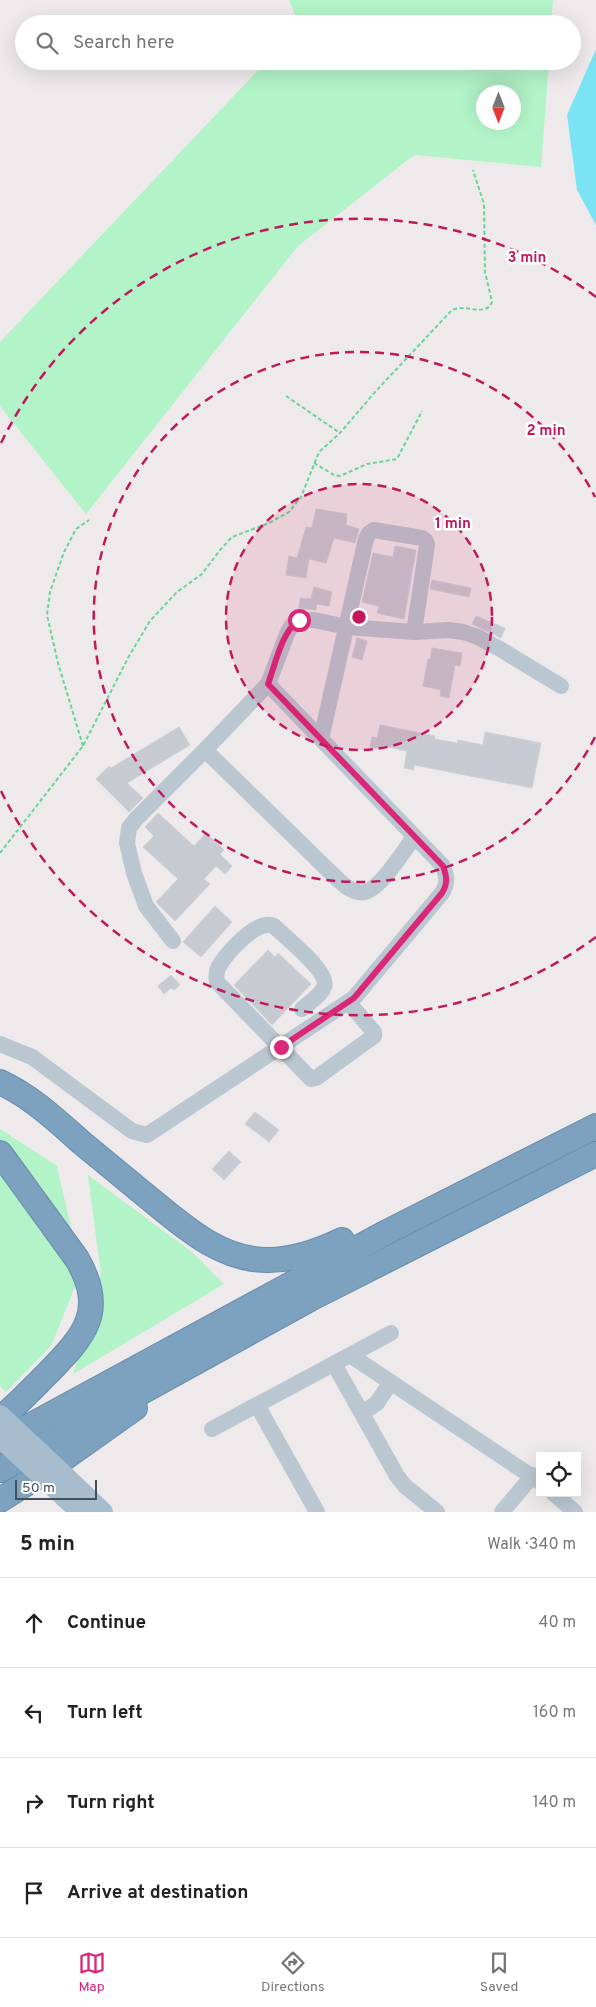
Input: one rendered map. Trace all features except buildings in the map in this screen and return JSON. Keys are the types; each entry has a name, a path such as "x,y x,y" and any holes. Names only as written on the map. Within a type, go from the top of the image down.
{"highway":[{"path":"0,1082 16,1089 39,1105 185,1228 224,1251 248,1258 268,1260 290,1259 308,1254 479,1186"},
{"path":"0,1440 262,1298 596,1126"},
{"path":"0,1152 77,1259 87,1276 91,1295 90,1315 83,1334 45,1376 0,1419"},
{"path":"0,1470 195,1361 413,1245 596,1154"},
{"path":"0,1500 84,1446 195,1361"}],"main road":[{"path":"0,1415 55,1478 80,1512"},
{"path":"0,1440 103,1512"}],"street":[{"path":"321,739 366,539 369,533 374,530 422,538 426,541 427,545 414,632"},
{"path":"173,941 142,899 127,843 129,828 268,684 287,634 292,625 299,620 314,620 347,627 414,632 449,630 471,635 500,649 561,686"},
{"path":"0,1044 32,1057 132,1131 147,1135 348,1002 364,988 446,885 446,875 443,866 268,684"},
{"path":"205,750 347,888 358,893 364,893 376,887 414,836"},
{"path":"302,1010 323,989 325,980 323,975 274,926 270,924 260,925 253,929 225,958 218,968 217,982 311,1079 316,1078 374,1036 374,1032 348,1002"},
{"path":"212,1429 391,1333"},
{"path":"350,1355 536,1478 502,1512"},
{"path":"334,1364 401,1481 437,1512"},
{"path":"362,1412 377,1403 391,1382"},
{"path":"257,1405 317,1512"},
{"path":"557,1497 574,1512"}],"path":[{"path":"0,853 83,746 129,656 150,621 177,592 202,574 232,537 269,523 289,512 301,497 319,452 340,433 375,392 452,310 463,307 482,310 490,306 492,302 485,272 484,204 473,170"},
{"path":"286,396 340,433"},
{"path":"314,463 340,476 367,464 397,458 422,410"},
{"path":"83,746 53,644 47,614 50,592 64,552 76,529 89,520"}],"green space":[{"path":"289,0 553,0 552,15 295,15"},
{"path":"258,70 548,70 541,167 414,155 298,246 86,514 0,406 0,342"},
{"path":"0,1129 57,1166 81,1272 51,1346 6,1392 0,1386"},
{"path":"88,1175 192,1252 224,1284 73,1374 101,1275"}],"water":[{"path":"596,49 596,225 577,190 567,115"}],"route":[{"path":"281,1047 354,998 442,893 446,885 446,875 443,866 268,684 287,634 292,625 299,620"}]}
